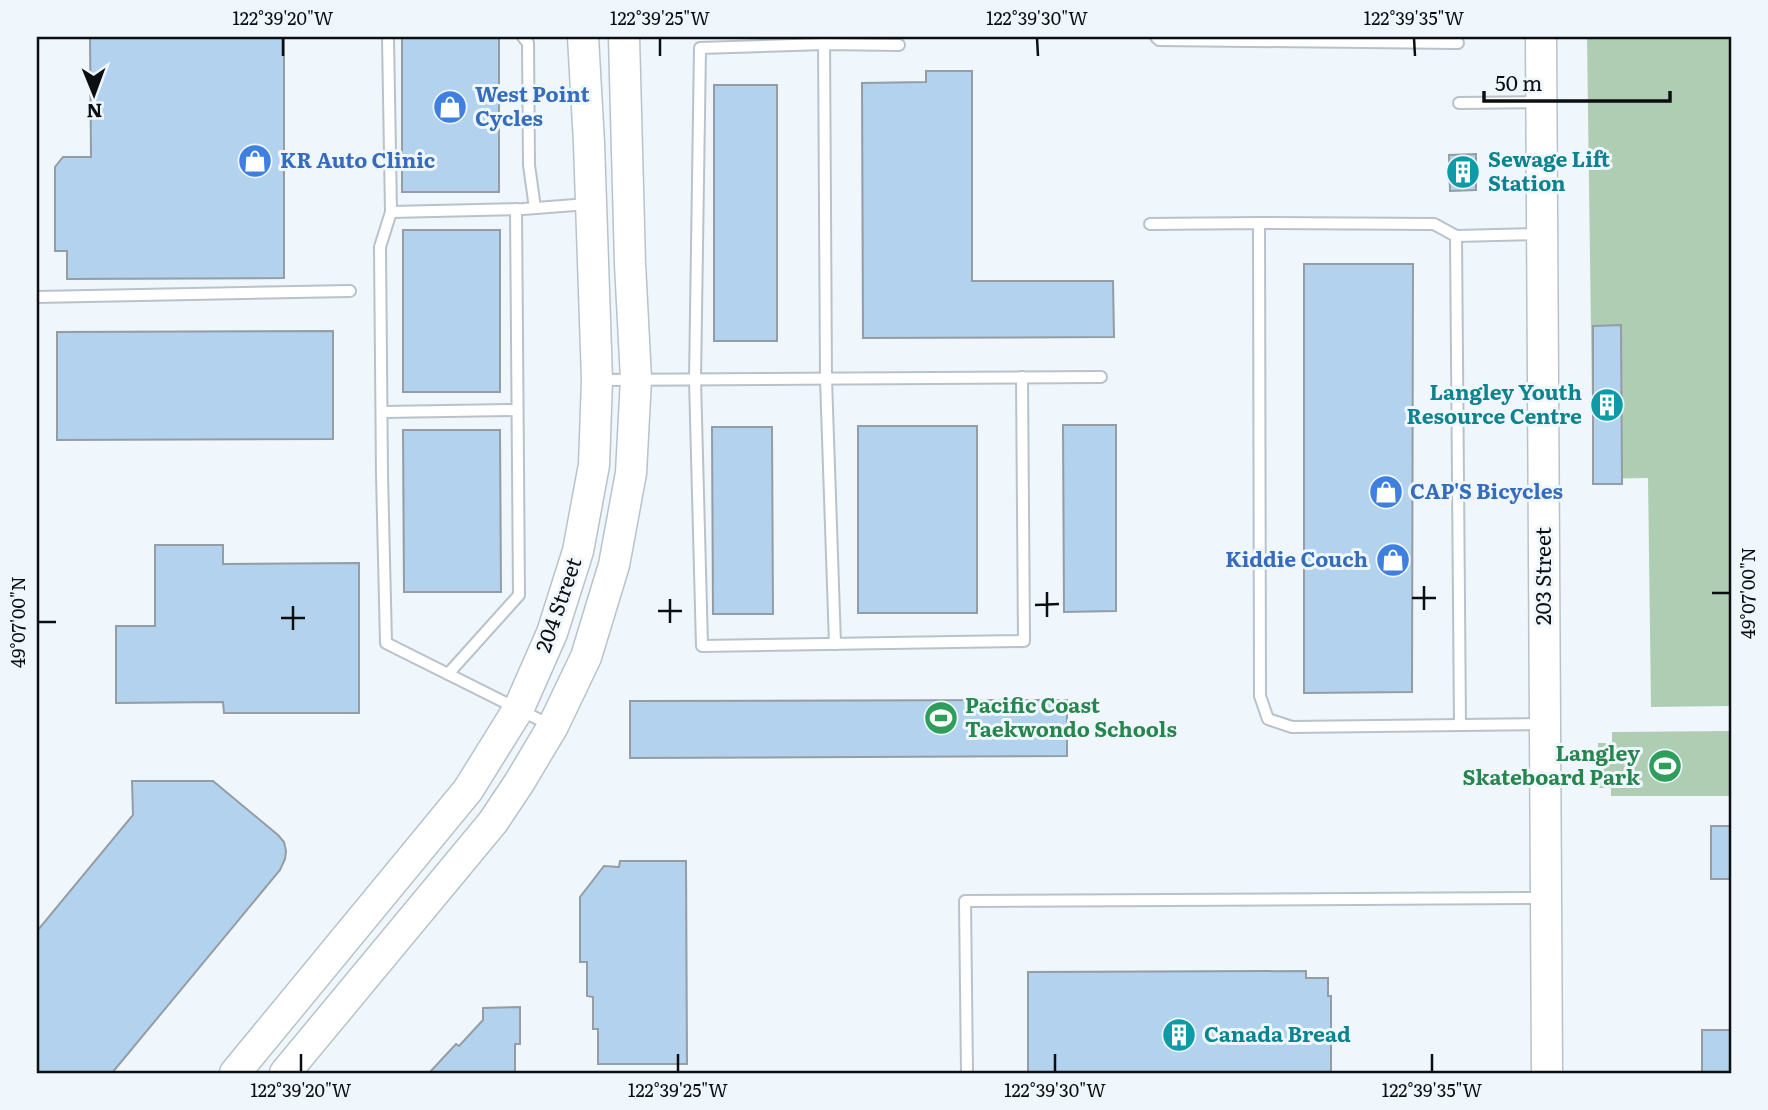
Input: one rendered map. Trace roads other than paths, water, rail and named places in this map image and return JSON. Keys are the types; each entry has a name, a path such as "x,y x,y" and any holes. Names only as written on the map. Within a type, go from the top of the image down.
{"main road":[{"name":"204 Street","path":"235,1073 468,790 519,708 552,633 578,551 594,466 597,380 592,204 583,37"},
{"name":"204 Street","path":"285,1073 493,822 552,726 586,657 614,565 631,473 636,379 624,37"},
{"name":"203 Street","path":"1541,37 1547,1073"}],"lane":[{"path":"387,37 391,212 380,247 386,643 552,726"},
{"path":"523,37 528,43 529,165 535,208"},
{"path":"1156,37 1159,40 1458,43"},
{"path":"899,45 824,40 700,48 695,380 702,646 1024,641 1022,377"},
{"path":"824,40 826,379 835,644"},
{"path":"1460,103 1542,102"},
{"path":"391,212 592,204"},
{"path":"448,674 519,595 516,209"},
{"path":"1259,223 1260,696 1268,719 1293,727 1545,724"},
{"path":"1150,224 1434,224 1456,236 1542,234"},
{"path":"1456,236 1460,725"},
{"path":"37,297 350,291"},
{"path":"597,380 1101,377"},
{"path":"382,412 517,410"},
{"path":"967,1073 965,901 1546,898"}],"place":[{"name":"West Point Cycles","path":"450,107"},
{"name":"KR Auto Clinic","path":"255,161"},
{"name":"Sewage Lift Station","path":"1463,172"},
{"name":"Langley Youth Resource Centre","path":"1607,405"},
{"name":"CAP'S Bicycles","path":"1386,492"},
{"name":"Kiddie Couch","path":"1393,560"},
{"name":"Pacific Coast Taekwondo Schools","path":"941,718"},
{"name":"Langley Skateboard Park","path":"1665,766"},
{"name":"Canada Bread","path":"1179,1035"}]}
